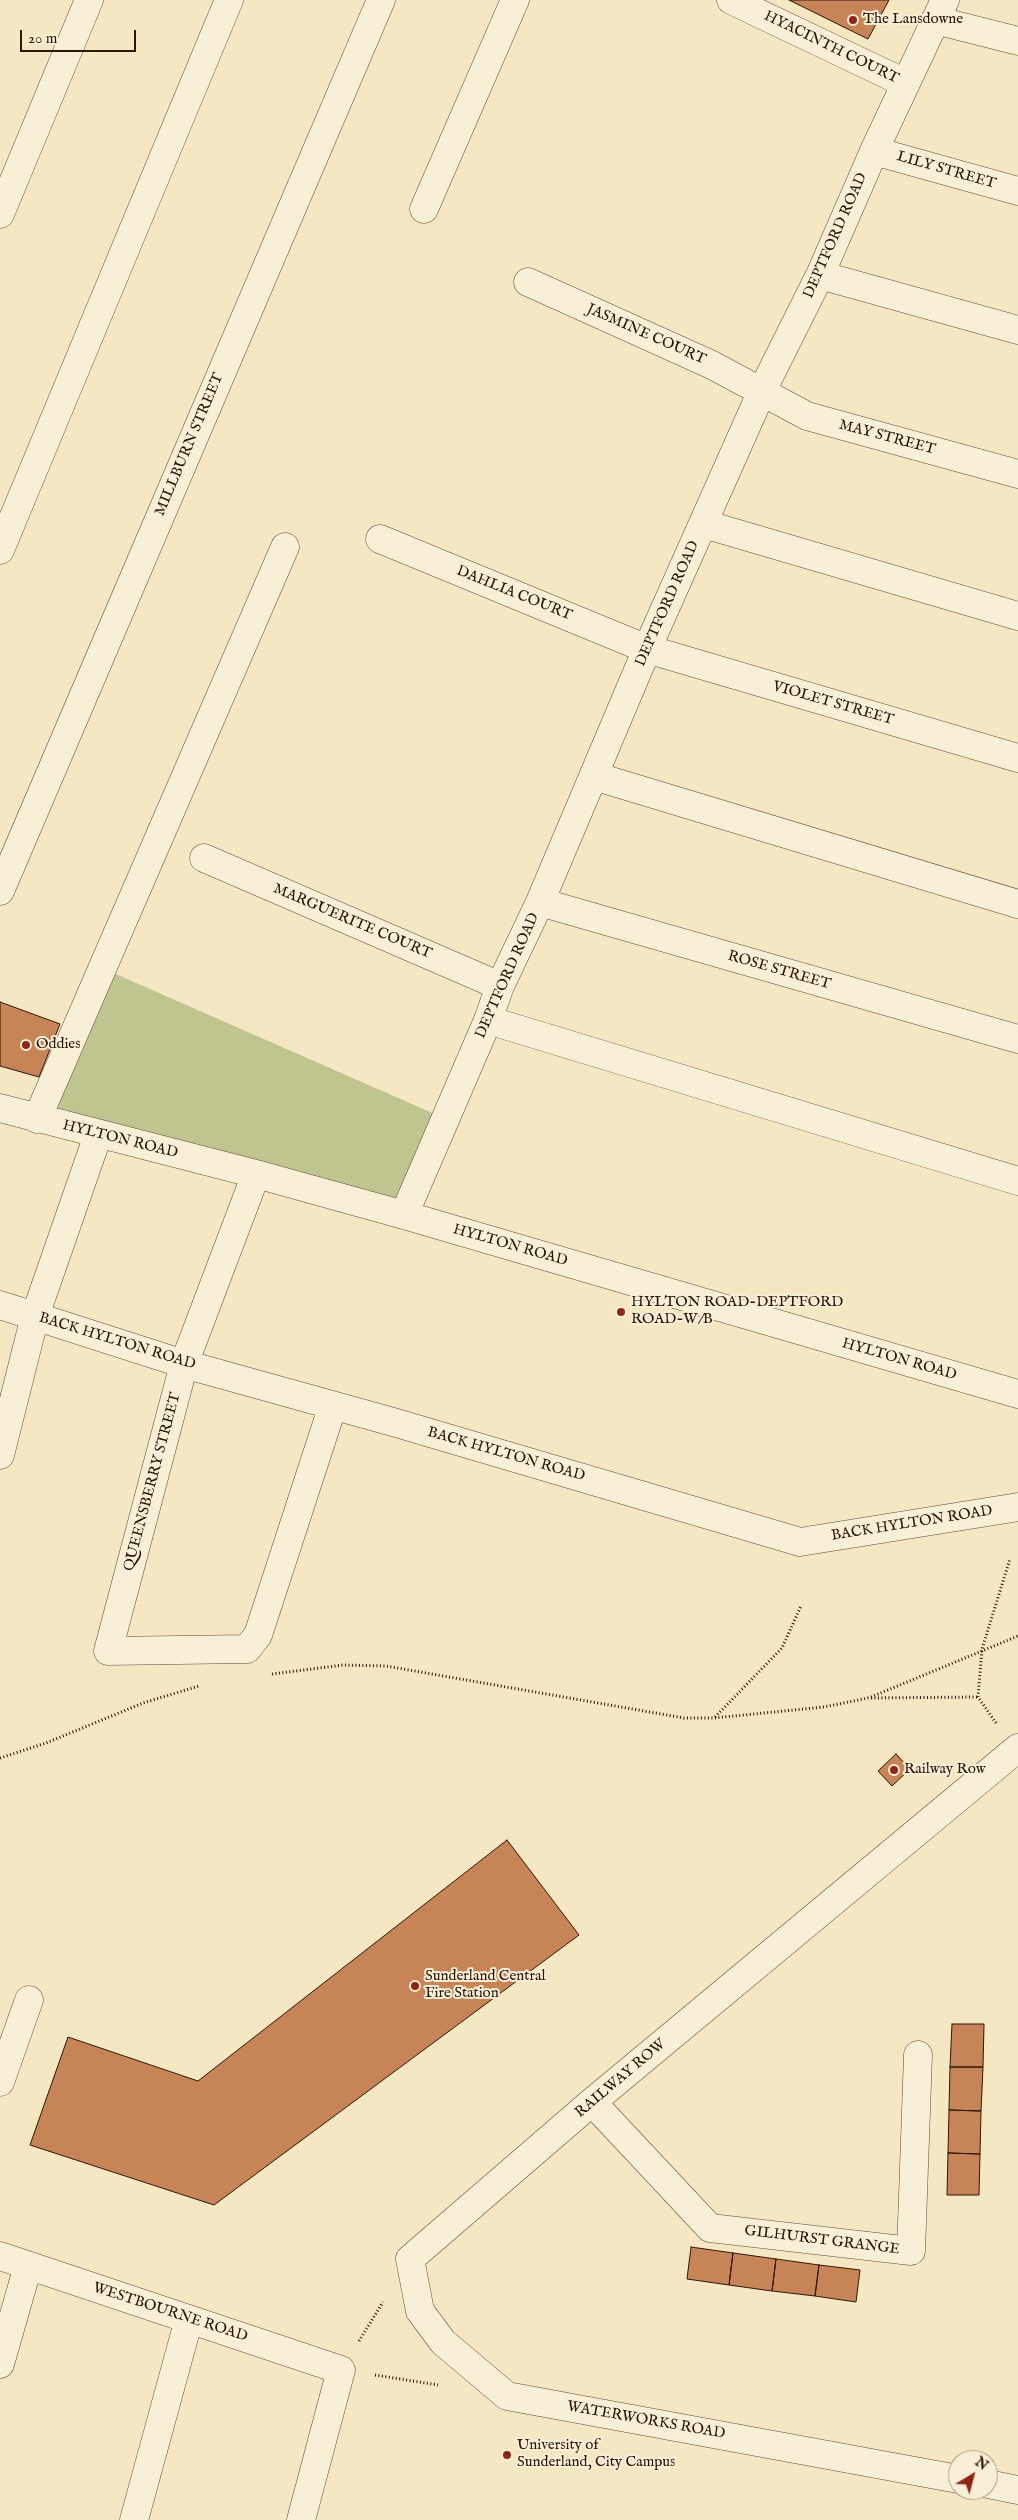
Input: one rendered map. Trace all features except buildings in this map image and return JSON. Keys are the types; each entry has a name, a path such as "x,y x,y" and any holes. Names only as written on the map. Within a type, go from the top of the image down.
{"street":[{"path":"0,214 89,0"},
{"path":"0,550 229,0"},
{"name":"MILLBURN STREET","path":"0,891 381,0"},
{"path":"424,209 515,0"},
{"name":"HYACINTH COURT","path":"731,0 905,83"},
{"path":"940,10 1018,41"},
{"name":"DEPTFORD ROAD","path":"404,1215 488,1020 500,986 540,902 647,649 762,391 820,275 874,150 940,10"},
{"name":"LILY STREET","path":"874,150 1018,191"},
{"path":"820,275 1018,330"},
{"name":"JASMINE COURT","path":"528,282 712,365 762,391"},
{"name":"MAY STREET","path":"762,391 807,416 1018,474"},
{"path":"704,524 1018,616"},
{"name":"DAHLIA COURT","path":"380,539 647,649"},
{"path":"37,1118 285,547"},
{"name":"VIOLET STREET","path":"647,649 1018,758"},
{"path":"594,776 1018,904"},
{"name":"MARGUERITE COURT","path":"204,858 500,986"},
{"name":"ROSE STREET","path":"540,902 1018,1039"},
{"path":"488,1020 1018,1181"},
{"name":"HYLTON ROAD","path":"0,1108 98,1135 256,1174 404,1215 1018,1394"},
{"path":"0,1454 35,1316 98,1135"},
{"name":"QUEENSBERRY STREET","path":"256,1174 184,1364 108,1651 247,1649 258,1635 333,1405"},
{"name":"BACK HYLTON ROAD","path":"0,1305 184,1364 333,1405 800,1542 1018,1507"},
{"name":"RAILWAY ROW","path":"410,2258 592,2102 1017,1751"},
{"path":"0,2082 30,2000"},
{"name":"GILHURST GRANGE","path":"592,2102 710,2228 911,2251 918,2055"},
{"name":"WESTBOURNE ROAD","path":"0,2256 341,2370"},
{"name":"WATERWORKS ROAD","path":"410,2258 420,2311 443,2342 507,2396 948,2477"},
{"path":"0,2364 28,2266"},
{"path":"134,2520 189,2319"},
{"path":"302,2520 341,2370"},
{"path":"998,2486 1018,2490"}],"path":[{"path":"1010,1559 982,1649 978,1697 1017,1751"},
{"path":"714,1718 782,1648 801,1606"},
{"path":"868,1698 982,1649 1018,1636"},
{"path":"265,1674 343,1665 386,1666 684,1718 714,1718 824,1706 868,1698 978,1697"},
{"path":"0,1758 46,1743 143,1703 208,1684"},
{"path":"410,2258 341,2370 448,2386"}],"green space":[{"path":"102,968 446,1119 404,1215 37,1119"}],"place":[{"name":"The Lansdowne","path":"853,20"},
{"name":"Oddies","path":"26,1045"},
{"name":"HYLTON ROAD-DEPTFORD ROAD-W/B","path":"621,1312"},
{"name":"Railway Row","path":"894,1770"},
{"name":"Sunderland Central Fire Station","path":"415,1986"},
{"name":"University of Sunderland, City Campus","path":"507,2455"}]}
